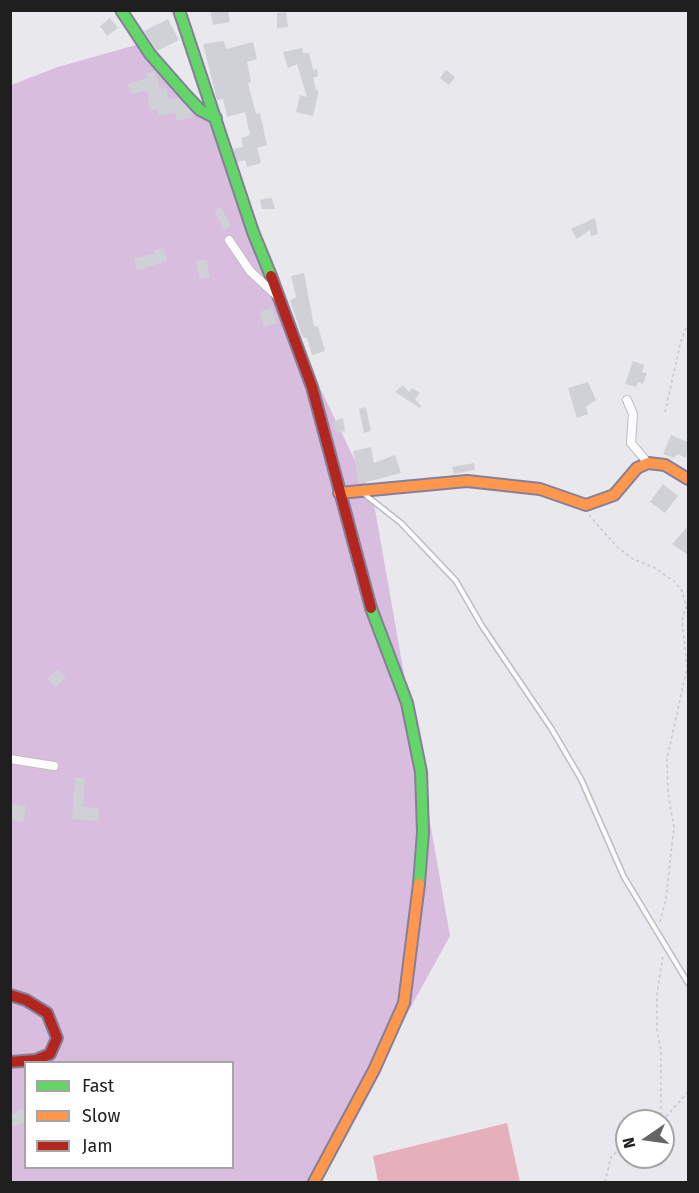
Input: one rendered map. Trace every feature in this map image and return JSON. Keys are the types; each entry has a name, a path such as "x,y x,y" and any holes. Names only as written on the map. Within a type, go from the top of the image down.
{"street":[{"path":"121,10 150,54 200,110 216,118"},
{"path":"179,10 184,32 216,118 253,232 281,300 327,439 339,493 377,629 407,703 421,772 423,832 404,1003 375,1070 314,1182"},
{"path":"229,240 250,271 281,300"},
{"path":"627,400 633,414 631,443 648,463"},
{"path":"339,493 477,482 540,489 580,505 591,505 614,495 637,468 648,463 664,465 688,479"},
{"path":"10,759 54,766"},
{"path":"10,995 33,1003 47,1013 57,1038 50,1054 36,1060 10,1062"}],"lane":[{"path":"360,491 401,524 456,581 482,626 551,728 581,779 610,850 688,983"}],"path":[{"path":"665,412 679,359 681,341 688,323"},
{"path":"580,505 617,547 633,559 655,568 675,582 682,591 688,611"},
{"path":"658,932 673,844 674,827 666,769 687,668 682,631 687,607"},
{"path":"662,1109 657,993 661,960 666,948"},
{"path":"673,1109 688,1092"},
{"path":"605,1182 611,1156 615,1153"}],"shaded area":[{"path":"143,43 214,118 281,307 373,498 450,936 314,1182 11,1182 11,85 58,67"},
{"path":"507,1123 520,1182 378,1182 373,1156"}],"building":[{"path":"210,10 228,10 230,22 213,25"},
{"path":"286,12 288,27 277,28 277,13"},
{"path":"110,18 118,28 107,36 100,26"},
{"path":"168,19 179,40 157,51 144,31"},
{"path":"224,41 226,49 253,42 257,59 247,62 251,82 248,83 256,114 260,113 267,145 257,148 261,163 247,167 245,160 237,162 233,149 243,147 241,138 250,135 245,112 227,117 223,99 217,100 203,44"},
{"path":"302,48 303,53 309,53 313,70 317,69 318,76 313,78 316,90 319,91 313,116 296,112 300,95 307,97 297,64 288,68 283,52"},
{"path":"446,70 455,77 449,85 440,78"},
{"path":"155,71 160,89 166,88 169,100 179,98 191,111 192,117 177,121 175,113 158,116 158,109 150,111 147,91 131,94 128,84 147,78 146,73"},
{"path":"272,198 275,209 262,209 260,200"},
{"path":"221,207 231,226 224,230 214,210"},
{"path":"595,218 598,234 591,236 590,230 577,239 571,229"},
{"path":"164,248 167,261 137,271 134,258 154,254 153,251"},
{"path":"206,259 210,277 200,279 196,261"},
{"path":"304,273 314,326 318,326 325,351 312,355 307,338 303,338 290,301 296,297 291,276"},
{"path":"272,307 277,323 264,327 260,312"},
{"path":"633,361 644,365 642,372 647,373 643,384 638,382 636,387 625,384"},
{"path":"588,382 596,400 586,407 588,414 577,418 568,388"},
{"path":"403,385 409,392 412,388 420,393 415,399 421,406 420,408 395,392"},
{"path":"366,407 371,431 364,433 359,409"},
{"path":"343,418 345,431 336,433 333,421"},
{"path":"671,435 688,442 686,458 678,454 674,458 663,454"},
{"path":"371,447 374,463 395,455 401,473 359,484 353,451"},
{"path":"474,463 475,470 454,474 452,467"},
{"path":"663,484 678,496 665,513 650,502"},
{"path":"688,526 688,555 672,544"},
{"path":"58,669 66,678 55,687 47,678"},
{"path":"75,777 85,778 83,807 99,808 98,821 72,819"},
{"path":"10,803 26,806 23,822 10,820"},
{"path":"20,1108 24,1110 24,1123 10,1127 10,1114 17,1113"}],"traffic: fast":[{"path":"121,10 150,54 185,94 200,110 216,118"},
{"path":"179,10 253,232 271,276"},
{"path":"371,608 407,703 421,772 423,832 419,884"}],"traffic: slow":[{"path":"339,493 467,481 540,489 586,505 614,495 637,468 648,463 665,465 688,479"},
{"path":"314,1182 374,1070 404,1003 419,884"}],"traffic: jam":[{"path":"271,276 312,387 371,608"},
{"path":"10,995 26,1000 47,1013 57,1038 50,1054 36,1060 10,1062"}]}
